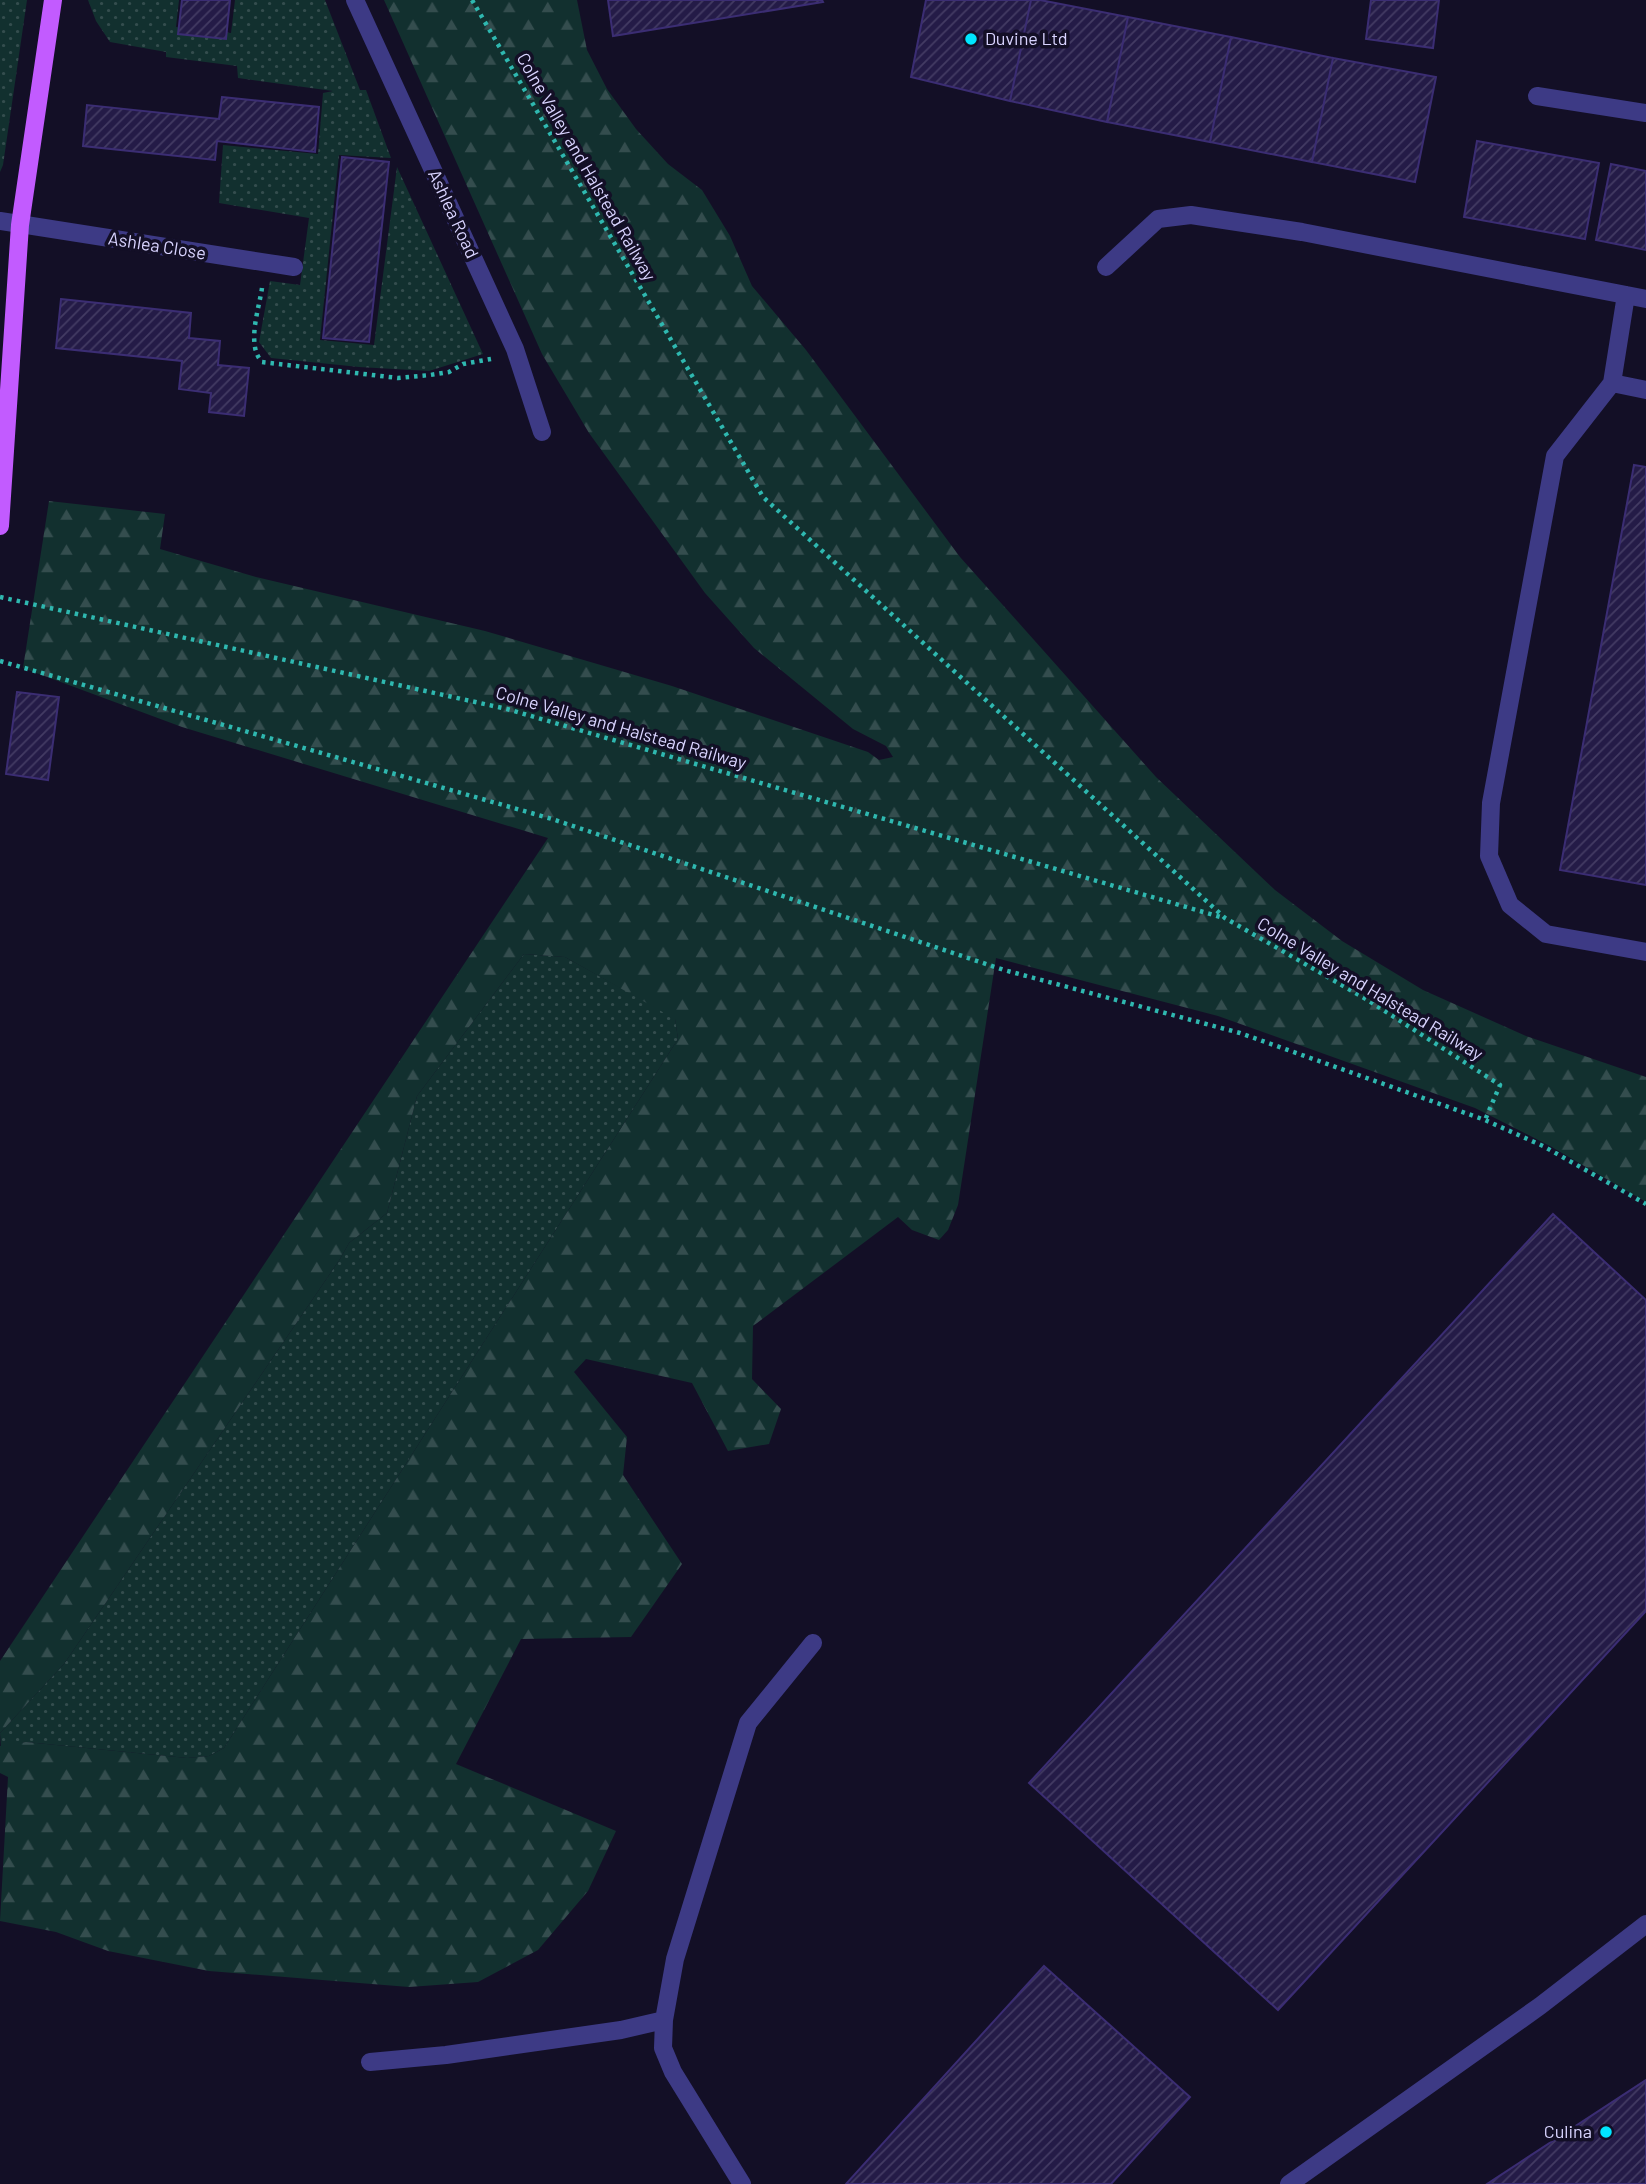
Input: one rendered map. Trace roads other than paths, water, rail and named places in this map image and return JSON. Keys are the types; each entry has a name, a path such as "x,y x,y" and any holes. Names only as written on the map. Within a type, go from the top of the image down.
{"main road":[{"path":"0,526 20,225 53,0"}],"street":[{"name":"Ashlea Road","path":"355,0 515,349 542,432"},
{"path":"1536,96 1646,113"},
{"path":"1106,267 1158,219 1191,215 1302,232 1646,299"},
{"name":"Ashlea Close","path":"0,221 295,267"},
{"path":"1626,295 1612,383 1555,456 1491,803 1489,856 1510,905 1546,934 1646,952"},
{"path":"1612,383 1646,390"},
{"path":"742,2184 673,2072 663,2048 664,2020 675,1959 748,1723 813,1643"},
{"path":"1293,2181 1540,2006 1646,1924"},
{"path":"370,2062 446,2055 610,2032 664,2020"}],"place":[{"name":"Duvine Ltd","path":"971,39"},
{"name":"Culina","path":"1606,2132"}]}
